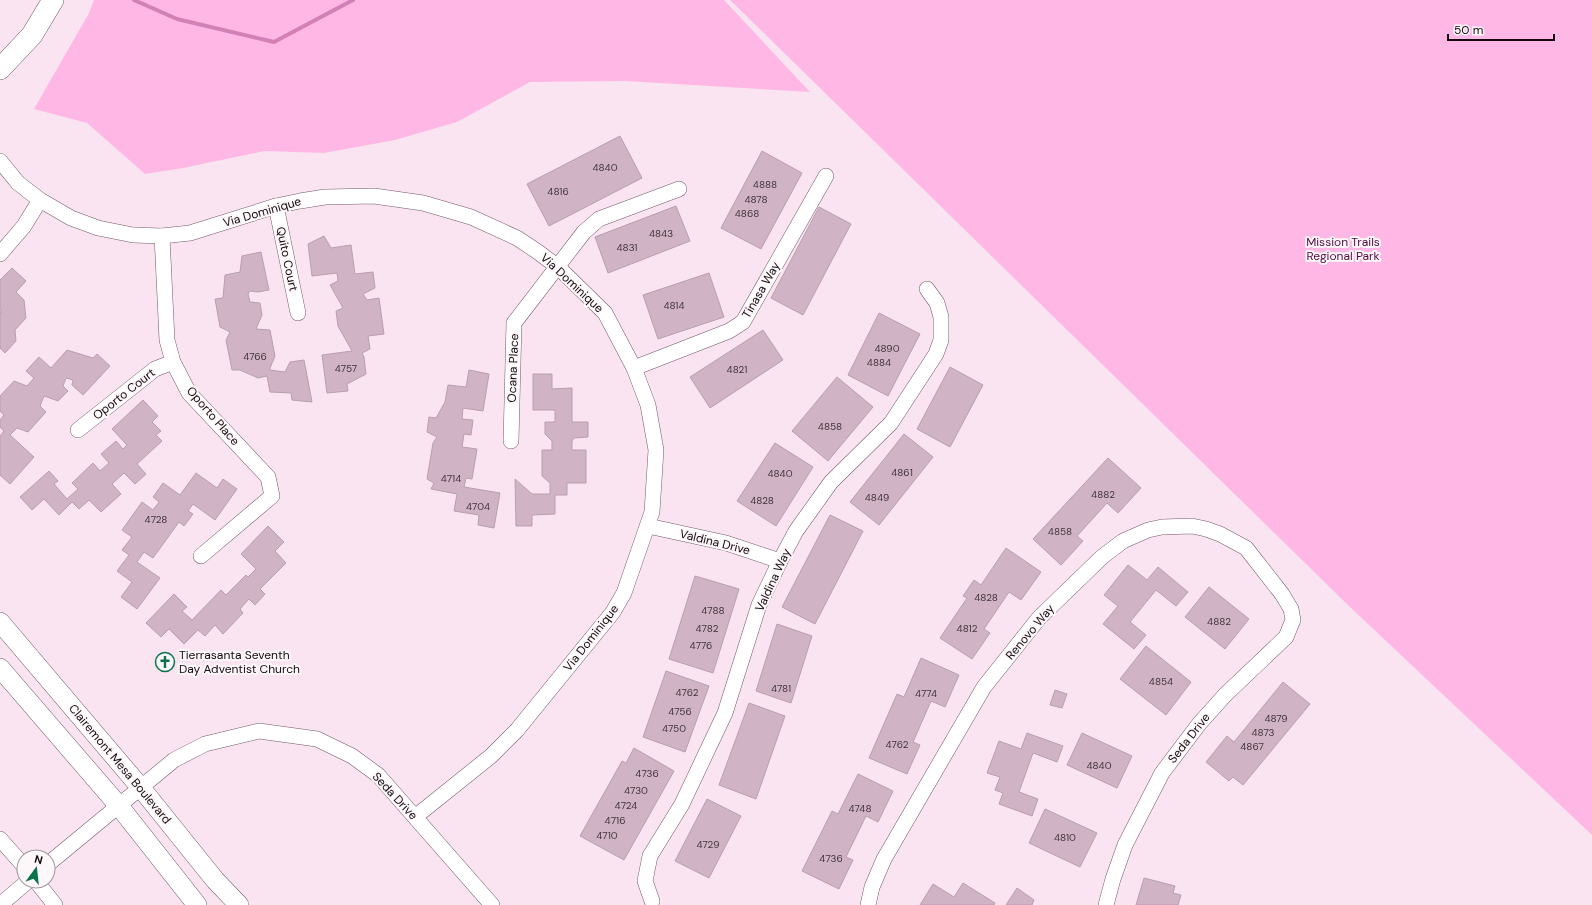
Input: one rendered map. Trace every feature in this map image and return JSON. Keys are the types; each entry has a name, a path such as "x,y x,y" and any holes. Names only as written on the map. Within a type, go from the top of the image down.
{"main road":[{"path":"0,68 32,35 53,0"}],"street":[{"name":"Via Dominique","path":"0,161 18,183 40,200 71,218 98,228 133,235 162,236 190,233 276,206 306,200 349,196 374,196 423,203 460,213 517,238 558,267 605,313 634,368 648,405 656,450 652,512 624,593 613,612 517,730 491,756 415,818"},
{"name":"Tinasa Way","path":"634,368 729,331 743,322 826,176"},
{"name":"Ocana Place","path":"511,441 514,323 584,232 599,219 679,189"},
{"path":"0,254 24,226 40,200"},
{"name":"Quito Court","path":"276,206 298,313"},
{"name":"Oporto Place","path":"162,236 168,340 173,362 189,393 268,476 272,496 201,556"},
{"name":"Valdina Way","path":"652,901 645,881 650,856 682,804 725,713 759,605 780,561 796,531 832,482 891,422 936,354 941,340 941,317 937,303 927,289"},
{"name":"Oporto Court","path":"78,430 155,369 173,362"},
{"name":"Valdina Drive","path":"648,526 726,542 780,561"},
{"name":"Renovo Way","path":"868,905 874,880 884,859 984,687 1039,618 1112,548 1135,535 1162,527 1192,526 1206,529 1220,534 1246,548 1282,594"},
{"name":"Seda Drive","path":"1106,905 1125,845 1162,773 1199,724 1225,695 1286,637 1293,620 1291,609 1282,594"},
{"name":"Clairemont Mesa Boulevard","path":"0,622 141,788 215,880 239,905"},
{"path":"0,668 119,806 197,905"},
{"name":"Seda Drive","path":"56,857 174,760 206,744 259,731 317,739 352,756 378,775 492,905"},
{"path":"0,838 16,857"},
{"path":"0,905 19,889"},
{"path":"42,889 55,905"}],"green space":[{"path":"94,0 724,0 810,92 625,81 530,82 457,122 395,140 324,153 265,151 183,168 145,174 87,123 34,109 89,13"},
{"name":"Mission Trails Regional Park","path":"730,0 1592,0 1592,835 1351,608"}],"building":[{"path":"620,136 642,178 549,226 527,184"},
{"path":"762,151 802,173 761,249 721,228"},
{"path":"676,206 690,241 608,273 595,237"},
{"path":"819,207 851,224 803,315 771,298"},
{"path":"324,236 331,248 351,245 355,274 373,272 375,288 363,294 367,300 379,298 384,334 368,336 370,349 362,353 364,357 366,374 347,384 348,391 327,393 322,355 352,351 338,326 336,311 343,308 330,285 338,281 337,273 312,276 308,244"},
{"path":"261,252 269,290 258,292 250,291 248,294 250,302 260,303 262,315 256,329 270,330 275,356 270,370 285,372 290,362 304,360 312,402 292,400 291,393 270,392 267,376 258,378 240,370 232,370 226,340 230,332 220,327 215,299 223,298 225,275 240,272 242,256"},
{"path":"12,268 26,281 16,292 24,300 26,318 15,330 16,341 5,353 0,348 0,312 2,312 0,310 0,280"},
{"path":"709,273 724,317 658,339 643,295"},
{"path":"879,313 920,334 888,396 848,375"},
{"path":"763,330 783,360 710,408 690,377"},
{"path":"67,350 93,358 97,354 110,366 83,395 72,385 73,380 66,378 63,386 68,391 58,401 44,396 40,406 46,412 28,432 17,428 10,435 34,457 10,484 0,475 0,436 4,431 0,427 0,420 4,415 0,411 0,396 14,381 27,386 34,378 26,371 39,357 51,368"},
{"path":"950,367 983,385 950,447 917,429"},
{"path":"469,370 489,374 483,411 463,408 462,419 473,420 471,435 464,434 462,447 477,449 472,479 466,478 464,487 500,493 494,528 478,525 479,515 454,511 457,494 431,489 434,483 427,479 433,443 437,437 427,432 429,417 436,418 445,402 448,385 466,387"},
{"path":"533,374 552,374 552,389 572,388 572,422 588,422 588,437 574,438 572,441 572,450 586,450 586,483 567,483 567,495 555,495 555,514 532,515 532,526 516,526 515,479 532,494 550,494 550,483 542,476 542,450 552,450 552,441 545,434 545,422 555,422 555,410 533,410"},
{"path":"837,377 873,407 828,461 792,431"},
{"path":"143,400 158,416 152,422 161,431 156,435 162,441 137,464 146,474 135,484 124,473 112,484 121,494 101,512 89,500 79,509 72,502 59,515 44,499 32,510 20,497 49,471 58,481 54,484 67,499 78,489 72,483 93,463 100,471 109,463 101,454 116,441 123,449 127,445 112,429"},
{"path":"904,434 933,457 879,525 850,502"},
{"path":"775,443 813,467 776,526 737,501"},
{"path":"1108,458 1141,488 1118,513 1107,503 1077,536 1083,541 1061,565 1033,539"},
{"path":"196,473 217,488 223,479 237,489 215,520 193,504 188,511 193,514 184,526 179,522 153,558 144,552 137,562 160,578 137,609 121,597 132,582 117,571 129,555 122,550 132,537 122,530 142,502 153,510 159,502 153,497 163,483 180,495"},
{"path":"830,515 863,531 815,624 782,607"},
{"path":"268,526 284,542 275,551 286,563 260,589 265,594 255,605 249,599 240,609 243,613 223,634 215,625 205,636 198,630 184,644 169,629 161,637 146,623 174,594 187,607 182,611 192,620 221,590 226,595 246,575 248,577 256,569 241,554"},
{"path":"1006,548 1041,572 1021,600 1009,592 984,629 990,633 972,659 940,638 967,598 963,596 974,580 981,585"},
{"path":"1128,565 1147,580 1158,567 1188,592 1176,606 1156,590 1130,622 1146,635 1134,649 1103,624 1118,606 1104,595"},
{"path":"695,576 739,589 713,673 669,659"},
{"path":"1209,587 1249,619 1225,649 1185,617"},
{"path":"777,624 812,636 791,703 756,691"},
{"path":"1146,646 1191,682 1166,715 1120,679"},
{"path":"921,658 959,675 945,707 931,701 913,742 920,745 907,774 869,758 897,694 904,697"},
{"path":"666,671 709,686 685,752 643,737"},
{"path":"1283,682 1310,704 1243,785 1233,777 1229,781 1206,762 1227,736 1234,742"},
{"path":"1055,690 1067,694 1062,708 1050,705"},
{"path":"749,703 785,716 756,799 719,785"},
{"path":"1027,733 1063,746 1057,762 1033,753 1019,792 1038,799 1032,816 999,804 1003,793 995,790 1000,777 987,773 999,741 1021,749"},
{"path":"1082,733 1132,756 1117,788 1067,765"},
{"path":"634,748 674,771 624,860 580,836 622,761 626,763"},
{"path":"858,774 893,791 878,822 866,816 846,857 853,860 839,889 802,871 832,811 838,814"},
{"path":"707,799 741,816 709,878 675,861"},
{"path":"1045,809 1097,833 1080,867 1029,843"},
{"path":"1144,878 1175,886 1173,893 1181,895 1178,905 1136,905"},
{"path":"963,883 995,903 994,905 920,905 933,884 954,897"},
{"path":"1017,888 1034,900 1032,905 1006,905"}],"waterway":[{"path":"134,0 177,19 274,42 353,0"}],"place":[{"name":"Tierrasanta Seventh Day Adventist Church","path":"165,662"}]}
